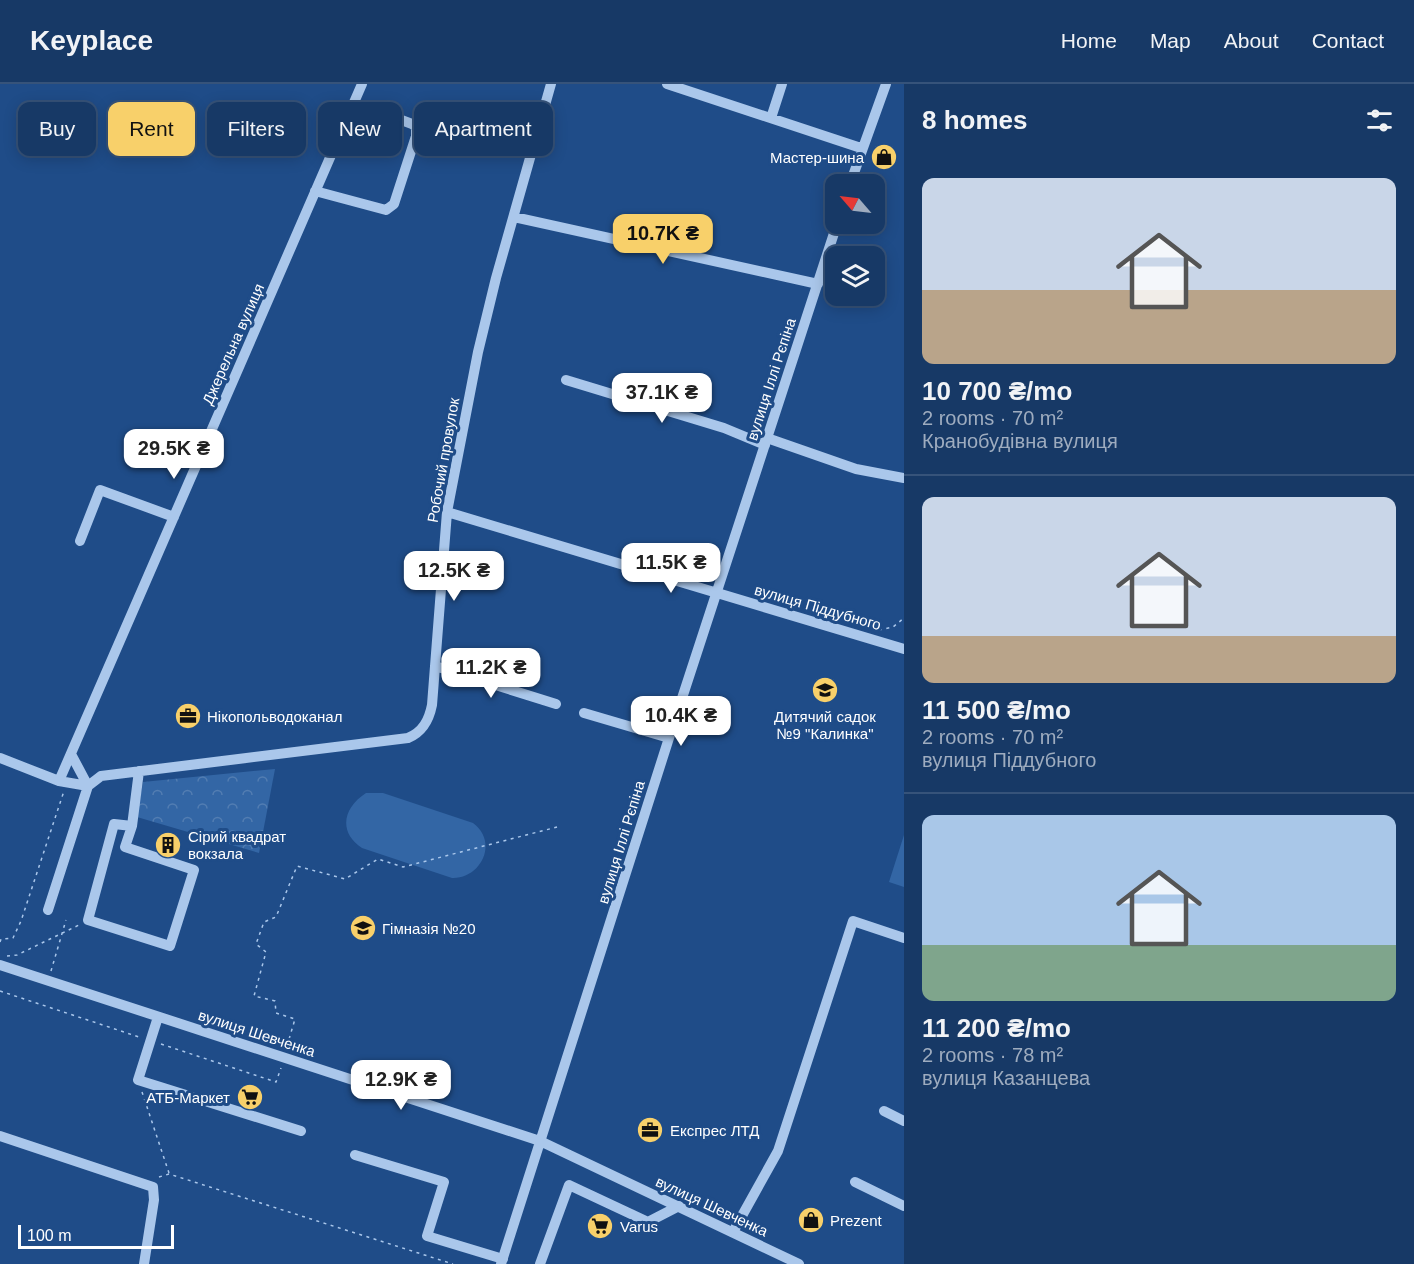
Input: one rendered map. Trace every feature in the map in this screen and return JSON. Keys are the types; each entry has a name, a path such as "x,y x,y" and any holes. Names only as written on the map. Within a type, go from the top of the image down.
{"street":[{"name":"Джерельна вулиця","path":"354,102 362,84"},
{"name":"Робочий провулок","path":"88,786 102,776 408,738 415,735 430,719 447,512 478,352 496,278 551,84"},
{"path":"667,84 861,148"},
{"path":"771,118 782,84"},
{"path":"853,174 886,84"},
{"path":"315,191 386,210 394,204 416,136 416,128 412,123 402,119"},
{"name":"Джерельна вулиця","path":"63,782 71,754 330,156"},
{"path":"514,217 818,284"},
{"name":"вулиця Іллі Рєпіна","path":"502,1261 669,738 718,594 834,234"},
{"path":"566,380 856,469 904,478"},
{"path":"80,541 100,490 174,517"},
{"name":"вулиця Піддубного","path":"447,512 904,649"},
{"path":"435,666 556,704"},
{"path":"584,713 669,738"},
{"path":"48,910 88,786 71,754"},
{"path":"0,758 63,782 88,786"},
{"path":"132,826 114,824 88,921 170,946 194,870 125,847 132,826 139,771"},
{"path":"733,1232 778,1151 853,921 904,938"},
{"name":"вулиця Шевченка","path":"0,965 540,1141 800,1264"},
{"path":"158,1017 138,1080 301,1131"},
{"path":"884,1111 904,1121"},
{"path":"0,1136 153,1187 154,1200 144,1264"},
{"path":"355,1155 444,1182 428,1236 502,1261"},
{"path":"855,1182 904,1206"},
{"path":"540,1264 569,1185 648,1222 679,1206"}],"path":[{"path":"879,630 893,627 904,618"},
{"path":"0,939 13,938 21,921 63,782"},
{"path":"286,1051 295,1019 276,1013 275,1001 254,996 266,952 256,944 264,922 276,917 297,866 345,879 378,859 403,867 557,827"},
{"path":"49,981 66,920"},
{"path":"0,957 17,955 88,921"},
{"path":"0,991 144,1038"},
{"path":"155,1042 276,1082 283,1061"},
{"path":"138,1080 169,1174 453,1264"}],"green space":[{"path":"275,769 259,853 137,817 143,782"},
{"path":"366,793 383,793 473,823 481,831 485,840 483,858 471,873 452,878 362,848 349,835 346,820 352,806"},
{"path":"904,835 904,887 889,882"}],"place":[{"name":"Мастер-шина","path":"884,157"},
{"name":"Дитячий садок №9 \"Калинка\"","path":"825,690"},
{"name":"Нікопольводоканал","path":"188,716"},
{"name":"Сірий квадрат вокзала","path":"168,845"},
{"name":"Гімназія №20","path":"363,928"},
{"name":"АТБ-Маркет","path":"250,1097"},
{"name":"Експрес ЛТД","path":"650,1130"},
{"name":"Prezent","path":"811,1220"},
{"name":"Varus","path":"600,1226"}]}
